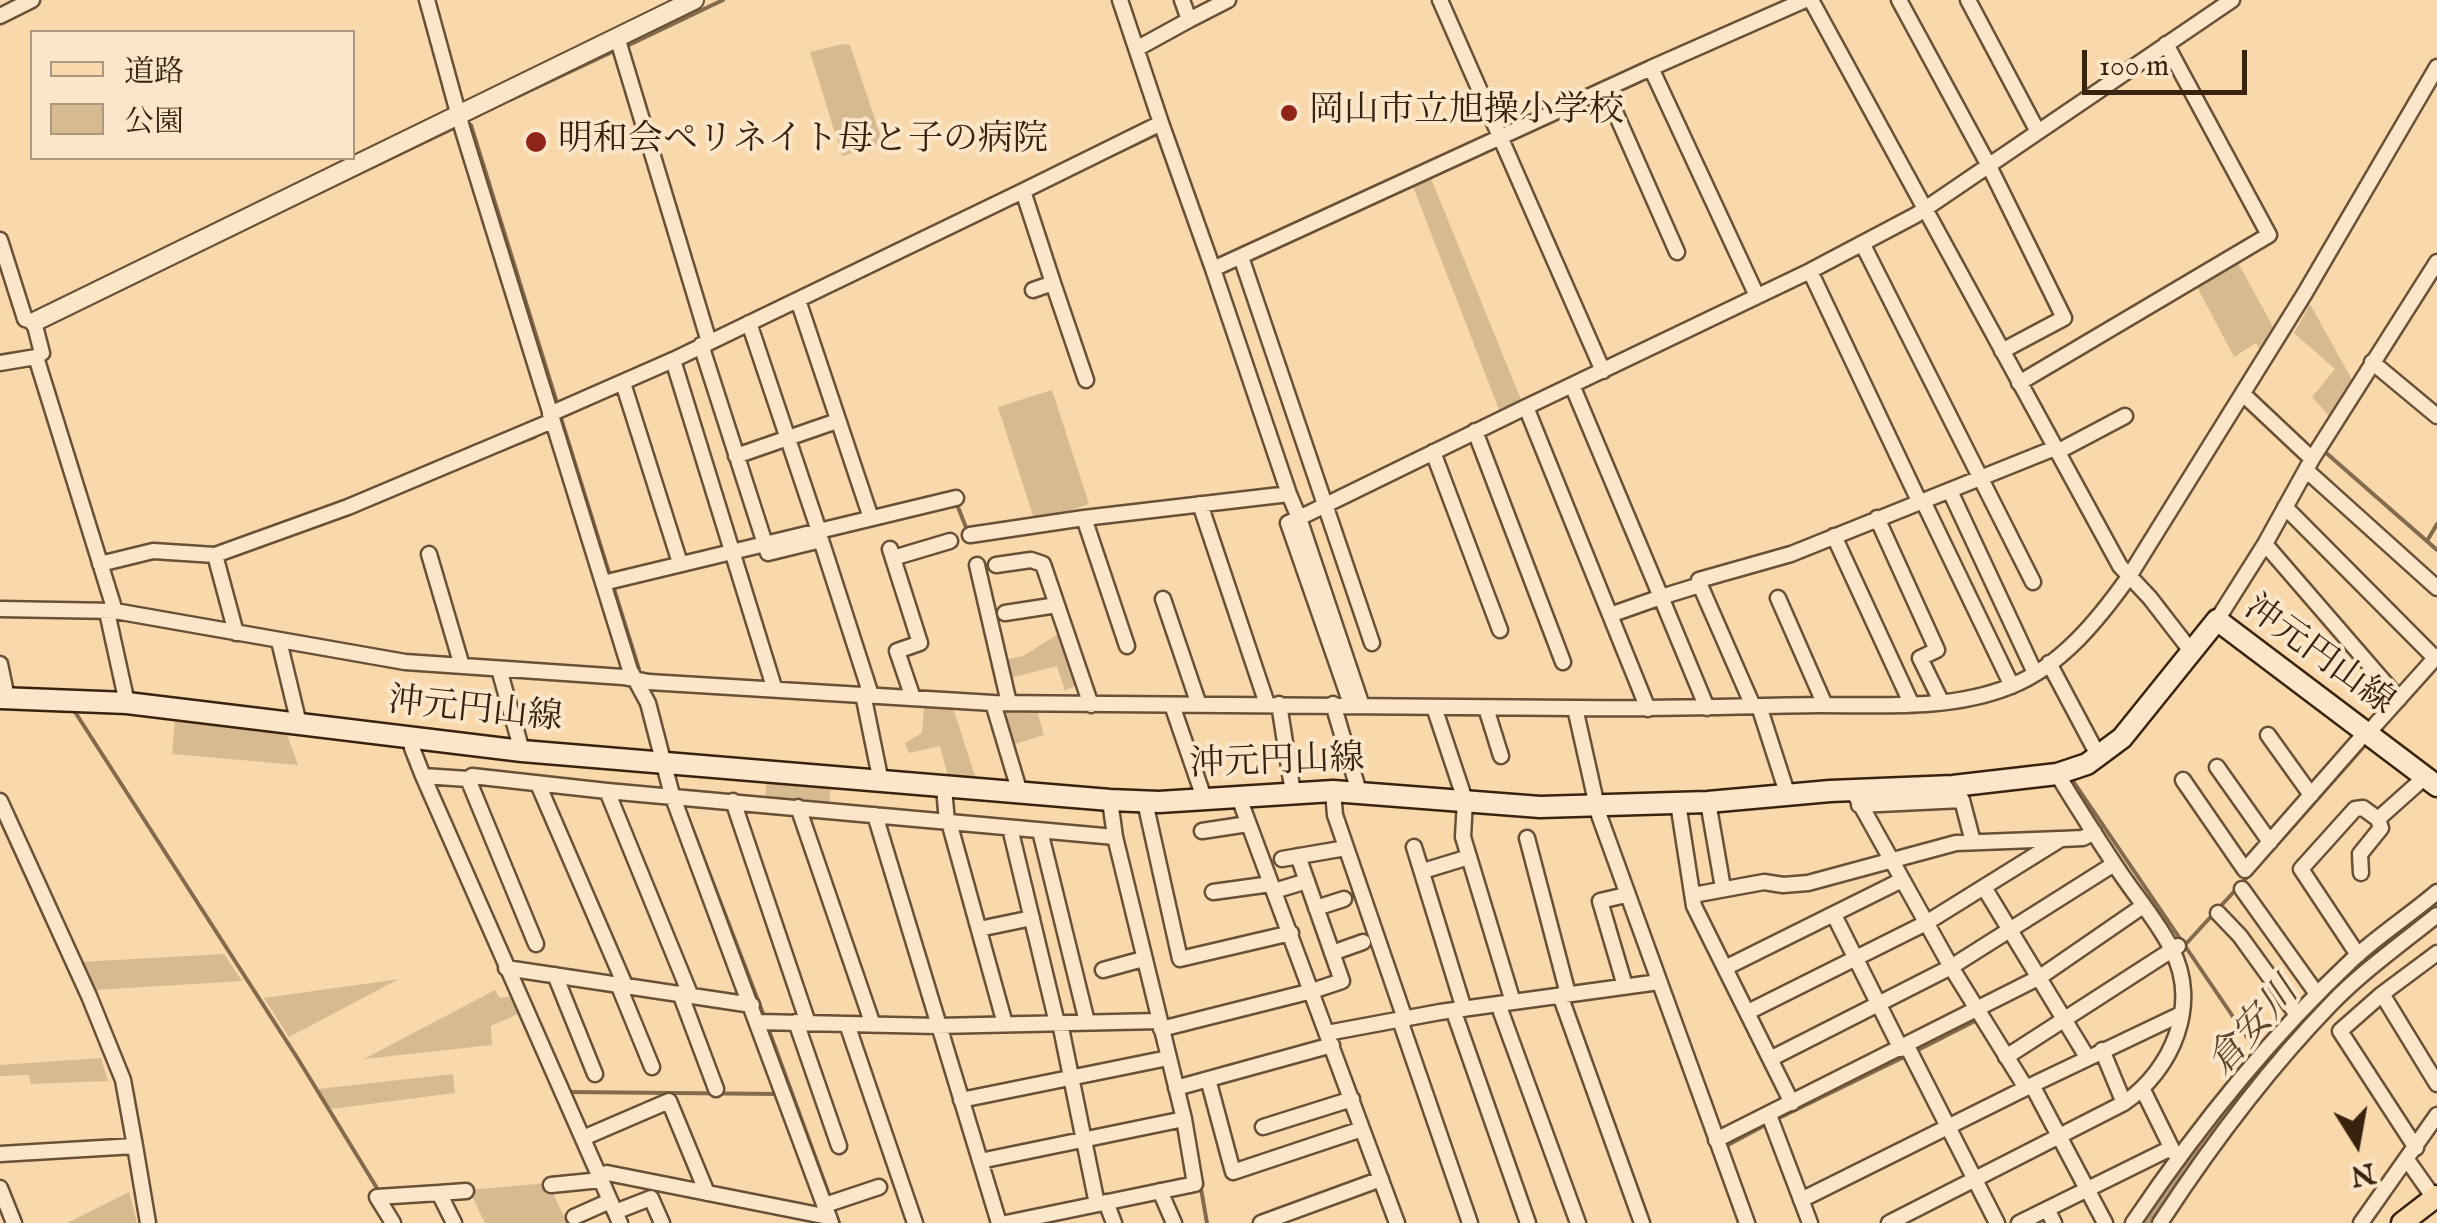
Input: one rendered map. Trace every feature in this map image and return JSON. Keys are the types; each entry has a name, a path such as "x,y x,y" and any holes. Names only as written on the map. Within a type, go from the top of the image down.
{"main road":[{"name":"沖元円山線","path":"2,702 128,703 299,724 533,768 665,764 1145,807 1204,798 1240,800 1292,792 1333,796 1358,792 1465,805 1599,812 1708,807 1788,796 1856,799 2057,774 2098,757 2138,720 2156,692 2217,620 2431,781"},
{"path":"2402,1223 2436,1197"}],"street":[{"path":"0,16 32,0"},
{"path":"427,0 635,680 648,702 672,795 752,1005 763,1022 830,1210"},
{"path":"0,240 25,319 34,322 694,0"},
{"path":"1120,0 1298,518"},
{"path":"1182,0 1190,20"},
{"path":"1138,48 1228,0"},
{"path":"1440,0 1602,372"},
{"path":"1214,269 1498,135 1806,0 2002,350 2053,450 2128,578 2150,598 2191,651"},
{"path":"1899,0 1990,168 2064,318 2002,350"},
{"path":"1968,0 2038,132"},
{"path":"1356,705 1288,523 1325,501 1863,244 1990,168 2232,0"},
{"path":"617,37 765,546 768,553 821,540 866,697 881,782"},
{"path":"2019,383 2270,235 2167,48"},
{"path":"0,609 109,614 406,662 499,672 774,687 993,706 1356,705 1434,710 1576,710 1911,704 1986,695 2050,666 2100,618 2245,396 2437,67"},
{"path":"1652,68 1757,296"},
{"path":"1605,90 1677,252"},
{"path":"100,564 152,551 215,555 348,506 625,387 705,344 799,304 1024,195 1161,124"},
{"path":"1024,195 1086,380"},
{"path":"1863,244 2033,582"},
{"path":"1241,257 1372,643"},
{"path":"2217,620 2267,546 2372,362 2437,262"},
{"path":"1810,271 2012,686"},
{"path":"1034,290 1053,283"},
{"path":"799,304 871,518"},
{"path":"0,363 36,358 42,353 34,322"},
{"path":"750,326 818,531"},
{"path":"36,358 100,564 128,703"},
{"path":"2372,362 2437,416"},
{"path":"674,363 774,687"},
{"path":"1572,384 1707,708"},
{"path":"625,387 680,562"},
{"path":"2245,396 2310,469 2437,588"},
{"path":"1526,407 1648,709"},
{"path":"1788,796 1756,706 1699,580 1790,554 2053,450 2125,416"},
{"path":"736,456 838,421"},
{"path":"1475,432 1563,662"},
{"path":"1433,452 1500,630"},
{"path":"1950,491 2035,674"},
{"path":"970,535 1289,494"},
{"path":"608,582 956,498"},
{"path":"1202,508 1276,707 1292,792"},
{"path":"2182,780 2244,870 2436,657 2288,509"},
{"path":"1877,518 1938,650 1920,658 1941,701"},
{"path":"1085,522 1127,646"},
{"path":"1834,536 1911,704"},
{"path":"913,698 897,651 920,643 892,554 950,540"},
{"path":"2267,546 2399,699"},
{"path":"429,554 462,666"},
{"path":"215,555 236,633"},
{"path":"996,565 1031,560 1043,564 1091,705"},
{"path":"977,565 1009,703"},
{"path":"1610,614 1700,584"},
{"path":"1778,598 1826,705"},
{"path":"1163,599 1199,705"},
{"path":"1005,613 1057,605"},
{"path":"279,643 299,724"},
{"path":"0,664 2,702"},
{"path":"2050,666 2098,757"},
{"path":"499,672 533,768 623,982 652,1067"},
{"path":"993,706 1020,793"},
{"path":"1173,708 1204,798"},
{"path":"1333,708 1358,792"},
{"path":"1434,710 1465,805 1463,838 1507,1007 1578,1223"},
{"path":"1486,710 1502,756"},
{"path":"1576,710 1599,812 1626,895 1747,1223"},
{"path":"2268,734 2311,796"},
{"path":"412,743 618,1211"},
{"path":"2217,767 2270,842"},
{"path":"428,776 468,779 533,768 607,791 947,818 1040,832 1115,835"},
{"path":"1889,1223 2124,1103 2143,1090 2169,1055 2183,1000 2175,948 2114,864 2057,774"},
{"path":"468,779 536,944"},
{"path":"2378,819 2431,781"},
{"path":"607,791 687,992 716,1089"},
{"path":"945,792 947,818 1004,1024"},
{"path":"1333,796 1346,848 1384,949 1470,1223"},
{"path":"1856,799 1962,800 1973,842"},
{"path":"1856,799 1980,1016 2060,1137 2106,1223"},
{"path":"1240,800 1248,824"},
{"path":"732,801 839,1146"},
{"path":"1,805 90,996 123,1080 148,1223"},
{"path":"874,815 937,1026 1002,1223 1052,1218 1102,1203 1195,1184 1184,1119 1143,960 1110,805"},
{"path":"1145,807 1180,959 1291,933"},
{"path":"1708,807 1723,888"},
{"path":"798,808 872,1025"},
{"path":"2356,952 2301,869 2355,809 2363,808 2378,819 2381,828 2360,854 2362,873"},
{"path":"1679,809 1694,906 1792,1103"},
{"path":"1202,831 1252,825 1316,990 1397,1223"},
{"path":"1010,828 1084,1140 1102,1203 1114,1223"},
{"path":"1040,832 1086,1022"},
{"path":"1693,895 1764,882 1808,883 1956,843 2083,838 2094,832"},
{"path":"1527,838 1562,997 1642,1223"},
{"path":"1748,1012 1926,923 2061,838"},
{"path":"1282,859 1346,848"},
{"path":"1414,848 1460,1013 1528,1223"},
{"path":"763,1022 1160,1025 1316,990 1342,981 1298,856"},
{"path":"1423,871 1469,857"},
{"path":"1770,1058 1951,967 2114,864"},
{"path":"1212,892 1276,888 1307,880"},
{"path":"1725,968 1902,880"},
{"path":"2242,888 2315,990"},
{"path":"1984,889 2086,1058"},
{"path":"2160,1223 2295,1012 2356,952 2437,892"},
{"path":"1625,986 1600,901 1626,895"},
{"path":"1316,908 1344,899"},
{"path":"1716,1140 1771,1120 1792,1103 1980,1016 2143,906"},
{"path":"2218,913 2240,936 2295,1012"},
{"path":"1834,915 1996,1223"},
{"path":"2133,1223 2174,1153 2330,1005 2437,915"},
{"path":"979,929 1032,918"},
{"path":"1332,953 1363,942"},
{"path":"2009,1055 2066,1022 2175,948"},
{"path":"2436,1197 2340,1031 2437,953"},
{"path":"1103,970 1143,960"},
{"path":"510,969 623,982 752,1005"},
{"path":"554,975 595,1074"},
{"path":"1176,1088 1331,1035 1659,982"},
{"path":"2382,994 2437,1084"},
{"path":"1801,1200 2181,1014"},
{"path":"847,1024 915,1223"},
{"path":"2102,1050 2124,1103"},
{"path":"961,1100 1168,1058"},
{"path":"1208,1079 1233,1172 1362,1129"},
{"path":"2143,1090 2174,1153"},
{"path":"1263,1127 1352,1099"},
{"path":"588,1136 669,1101 707,1193"},
{"path":"2361,1223 2411,1159 2437,1116"},
{"path":"980,1161 1184,1119"},
{"path":"1771,1120 1810,1223"},
{"path":"0,1154 135,1146"},
{"path":"2019,1223 2051,1216 2088,1190 2174,1153"},
{"path":"551,1185 603,1176 830,1210 879,1186"},
{"path":"1261,1223 1381,1178"},
{"path":"393,1223 377,1197 466,1191"},
{"path":"1160,1191 1174,1223"},
{"path":"1,1192 14,1223"},
{"path":"438,1193 454,1223"},
{"path":"574,1217 618,1211 651,1198 662,1223"}],"green space":[{"path":"850,45 883,143 842,156 810,52"},
{"path":"1430,176 1522,402 1500,412 1412,184"},
{"path":"2237,261 2277,334 2263,356 2256,343 2234,357 2196,285"},
{"path":"2310,304 2355,385 2351,383 2331,418 2312,397 2335,369 2294,333"},
{"path":"1052,390 1089,504 1035,522 998,407"},
{"path":"1060,633 1080,683 1065,691 1057,666 1006,679 1001,661 1023,656"},
{"path":"924,706 953,708 978,785 949,781 940,746 909,753 905,743 922,733"},
{"path":"996,710 1037,711 1044,735 1008,746"},
{"path":"175,717 286,732 298,765 172,754"},
{"path":"767,781 831,787 829,803 765,797"},
{"path":"224,954 242,981 95,990 79,962"},
{"path":"399,979 289,1037 264,998"},
{"path":"495,990 500,998 512,996 520,1013 491,1026 492,1045 364,1059"},
{"path":"101,1058 108,1081 31,1084 29,1075 0,1076 0,1065"},
{"path":"453,1074 455,1093 331,1109 318,1089"},
{"path":"548,1183 567,1223 485,1223 469,1190"},
{"path":"129,1192 137,1223 67,1223"}],"waterway":[{"path":"629,45 723,0"},
{"path":"510,100 612,52"},
{"path":"471,125 558,406"},
{"path":"310,197 454,128"},
{"path":"1078,171 1155,135"},
{"path":"1900,178 1915,205"},
{"path":"2270,362 2299,315"},
{"path":"562,417 617,392"},
{"path":"560,415 639,669"},
{"path":"488,455 535,437"},
{"path":"2324,451 2437,550"},
{"path":"956,502 967,530"},
{"path":"2427,541 2437,524"},
{"path":"76,707 75,712 380,1193"},
{"path":"1327,710 1338,743"},
{"path":"2275,847 2368,742"},
{"path":"2071,778 2259,1050"},
{"path":"678,790 708,793"},
{"path":"684,807 764,1016"},
{"path":"2184,946 2252,872"},
{"name":"倉安川","path":"2148,1223 2244,1088 2361,965 2437,903"},
{"path":"1916,1051 1979,1019"},
{"path":"767,1025 831,1200"},
{"path":"1777,1119 1908,1055"},
{"path":"569,1092 779,1094"},
{"path":"1726,1146 1769,1123"},
{"path":"595,1149 603,1168"},
{"path":"2394,1187 2406,1171"},
{"path":"1200,1183 1207,1223"},
{"path":"136,1194 141,1223"},
{"path":"834,1209 839,1223"}],"place":[{"name":"岡山市立旭操小学校","path":"1289,113"},
{"name":"明和会ペリネイト母と子の病院","path":"536,142"}]}
